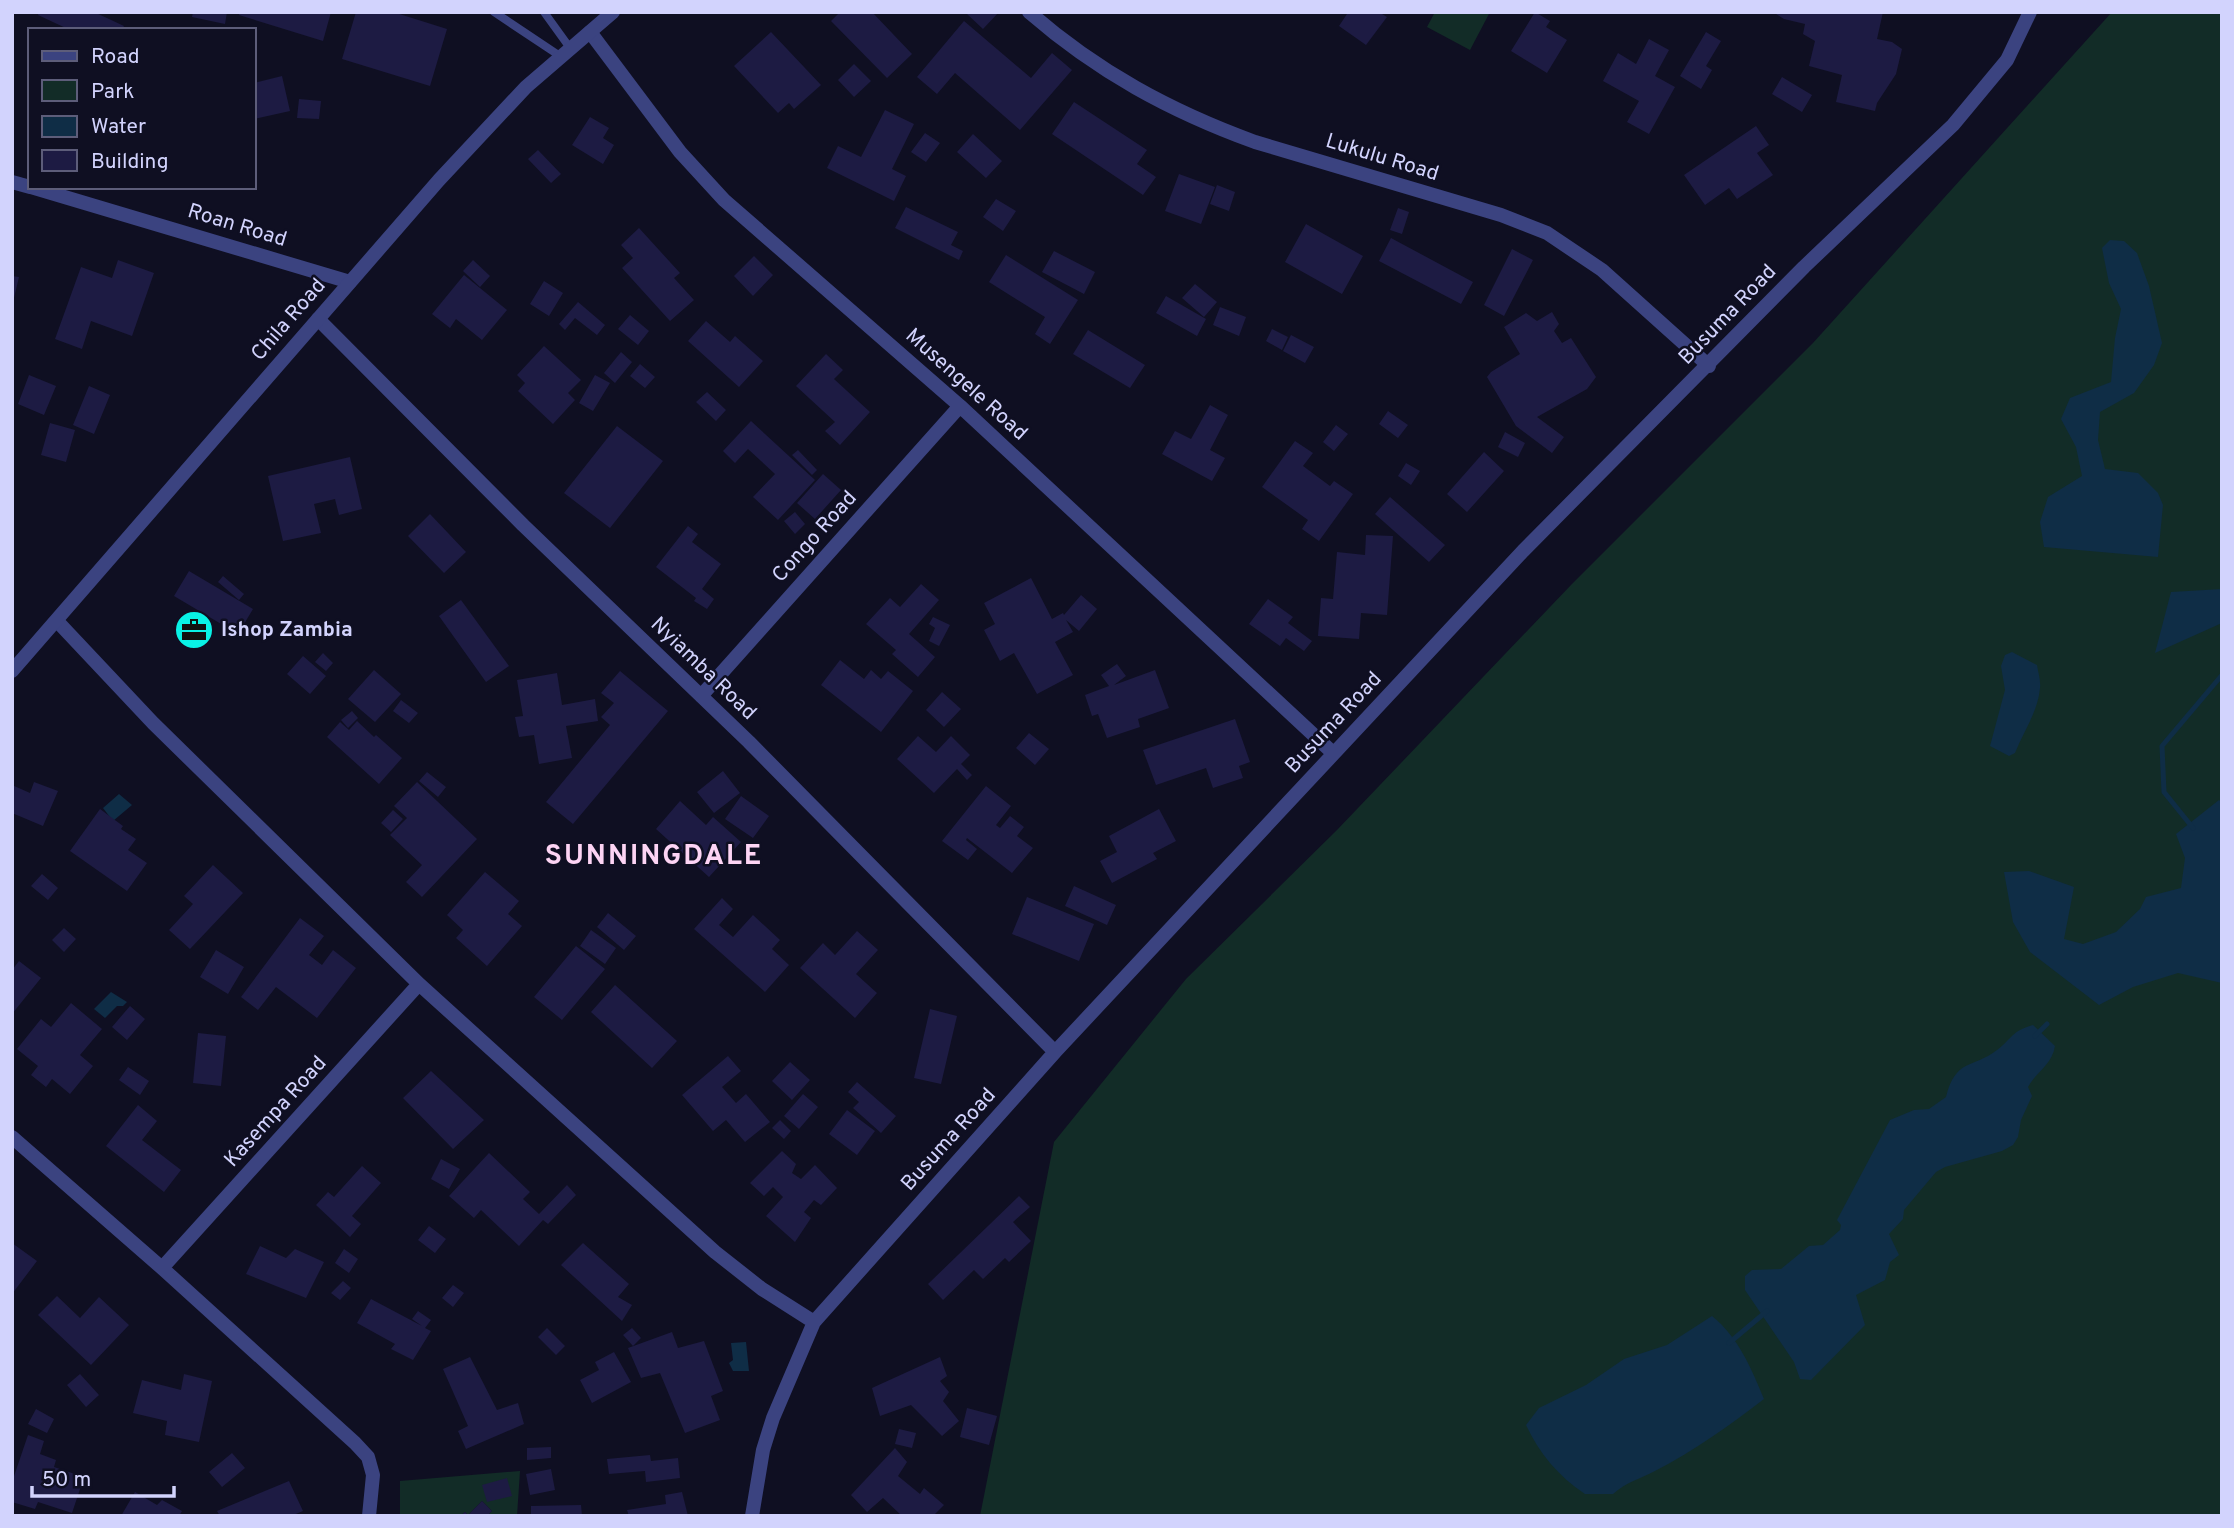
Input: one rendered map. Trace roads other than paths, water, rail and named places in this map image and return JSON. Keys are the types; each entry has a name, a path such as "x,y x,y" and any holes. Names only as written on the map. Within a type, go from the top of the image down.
{"street":[{"name":"Chila Road","path":"12,671 350,282 526,87 613,12"},
{"name":"Lukulu Road","path":"1028,12 1089,61 1132,88 1219,129 1501,215 1547,233 1602,270 1709,366"},
{"name":"Busuma Road","path":"752,1516 763,1450 787,1382 814,1322 1055,1052 1523,551 1709,366 1804,267 1953,125 2007,60 2030,12"},
{"name":"Musengele Road","path":"590,32 680,152 724,200 960,406 1334,753"},
{"name":"Roan Road","path":"37,189 350,282"},
{"name":"Nyiamba Road","path":"318,319 523,525 750,742 1055,1052"},
{"name":"Congo Road","path":"701,696 960,406"},
{"path":"57,621 153,723 419,984 715,1252 762,1289 814,1322"},
{"name":"Kasempa Road","path":"162,1268 419,984"},
{"path":"12,1137 162,1268 368,1457 373,1475 369,1516"}],"lane":[{"path":"494,12 565,52"},
{"path":"544,12 565,52"}],"water":[{"path":"2110,240 2124,241 2137,253 2149,286 2162,343 2154,365 2134,393 2100,412 2098,440 2105,469 2138,473 2158,493 2163,505 2158,557 2044,547 2040,522 2048,497 2082,476 2076,447 2061,419 2070,398 2111,382 2121,309 2109,283 2102,248"},
{"path":"2222,589 2222,623 2155,653 2171,592"},
{"path":"2012,652 2037,665 2040,685 2033,714 2015,753 2009,756 1990,746 2005,690 2001,666 2005,655"},
{"path":"119,794 132,805 113,821 103,808"},
{"path":"2219,800 2222,803 2222,983 2178,973 2133,987 2099,1005 2030,952 2013,922 2004,872 2029,871 2074,887 2064,939 2083,944 2116,932 2140,909 2146,897 2181,888 2185,858 2176,834"},
{"path":"111,992 127,1002 123,1006 117,1006 105,1018 94,1009"},
{"path":"2033,1025 2055,1046 2051,1058 2028,1087 2032,1096 2013,1145 1936,1172 1904,1210 1903,1219 1889,1234 1899,1255 1890,1262 1885,1280 1856,1295 1865,1325 1811,1380 1800,1379 1794,1362 1745,1290 1745,1276 1752,1270 1781,1269 1809,1246 1823,1245 1840,1230 1841,1225 1837,1220 1890,1120 1914,1110 1929,1109 1946,1097 1960,1070 1988,1056 2016,1033"},
{"path":"1712,1316 1737,1344 1764,1399 1698,1446 1613,1494 1585,1494 1558,1472 1537,1445 1526,1425 1539,1408 1586,1385 1624,1359 1667,1345"},
{"path":"746,1342 749,1371 733,1371 729,1363 733,1360 731,1343"}],"waterway":[{"path":"2193,828 2164,792 2162,746 2222,675"},
{"path":"2035,1036 2047,1024"},
{"path":"1729,1343 1767,1311"}],"place":[{"name":"Ishop Zambia","path":"194,630"}],"district":[{"name":"SUNNINGDALE","path":"654,857"}]}
